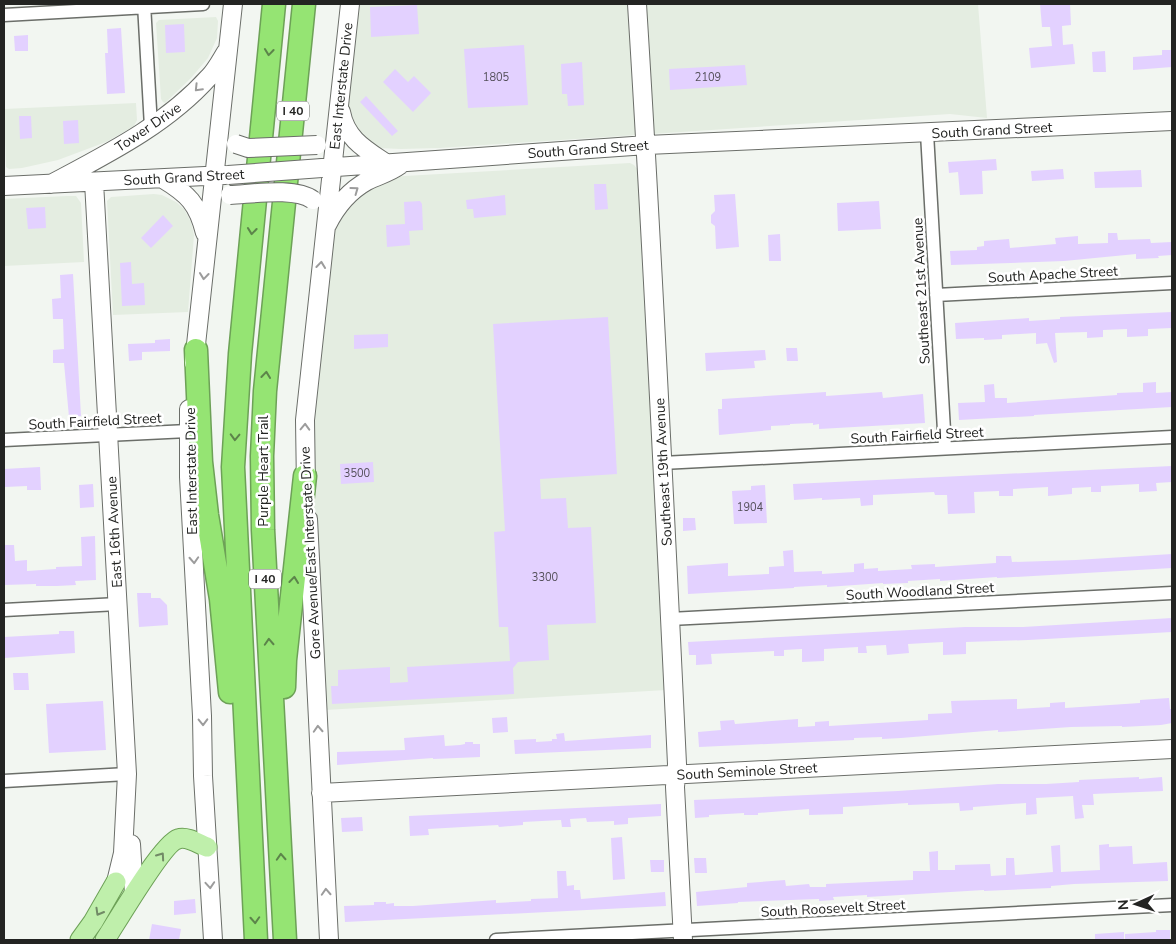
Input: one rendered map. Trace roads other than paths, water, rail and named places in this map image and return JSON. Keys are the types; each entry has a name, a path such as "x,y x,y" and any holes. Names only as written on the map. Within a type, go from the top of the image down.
{"highway":[{"name":"Purple Heart Trail","path":"256,940 233,467 240,354 274,4"},
{"name":"Purple Heart Trail","path":"285,940 263,530 262,456 265,391 304,4"},
{"path":"196,350 201,462 207,515 221,600 233,731 251,818"},
{"path":"277,786 284,704 285,660 305,476"}],"main road":[{"name":"East Interstate Drive","path":"213,940 188,431 190,390 211,210 221,175 220,118 233,4"},
{"name":"East Interstate Drive","path":"327,168 337,132 350,4"},
{"name":"Southeast 19th Avenue","path":"637,4 647,145 683,935"},
{"name":"Tower Drive","path":"51,184 115,149 151,127 183,104 210,76 228,50"},
{"path":"211,210 230,195 296,193 313,200 326,223 348,194 368,181 390,173 395,163 360,146 350,134 342,119 339,103"},
{"path":"220,118 229,136 236,144 248,148 317,145 328,141 337,132"},
{"name":"South Grand Street","path":"4,186 221,175 647,145 1172,121"},
{"name":"Gore Avenue/East Interstate Drive","path":"327,168 326,223 305,420 305,476 329,940"},
{"path":"163,178 180,189 191,201 201,215 208,241"},
{"name":"East 16th Avenue","path":"94,182 127,774 124,853 116,882"},
{"name":"South Seminole Street","path":"321,793 1172,749"},
{"path":"127,774 134,893"},
{"path":"105,940 134,893 169,843 178,838 187,839 207,847"},
{"path":"80,940 116,882"}],"street":[{"path":"4,15 203,4"},
{"path":"144,6 151,127"},
{"name":"Southeast 21st Avenue","path":"927,133 945,448"},
{"name":"South Apache Street","path":"936,296 1172,283"},
{"name":"South Fairfield Street","path":"4,440 188,431"},
{"name":"South Fairfield Street","path":"662,463 1172,437"},
{"name":"South Woodland Street","path":"670,619 1172,593"},
{"path":"4,610 118,604"},
{"path":"4,781 127,774"},
{"name":"South Roosevelt Street","path":"496,940 683,935 1172,905"}]}
